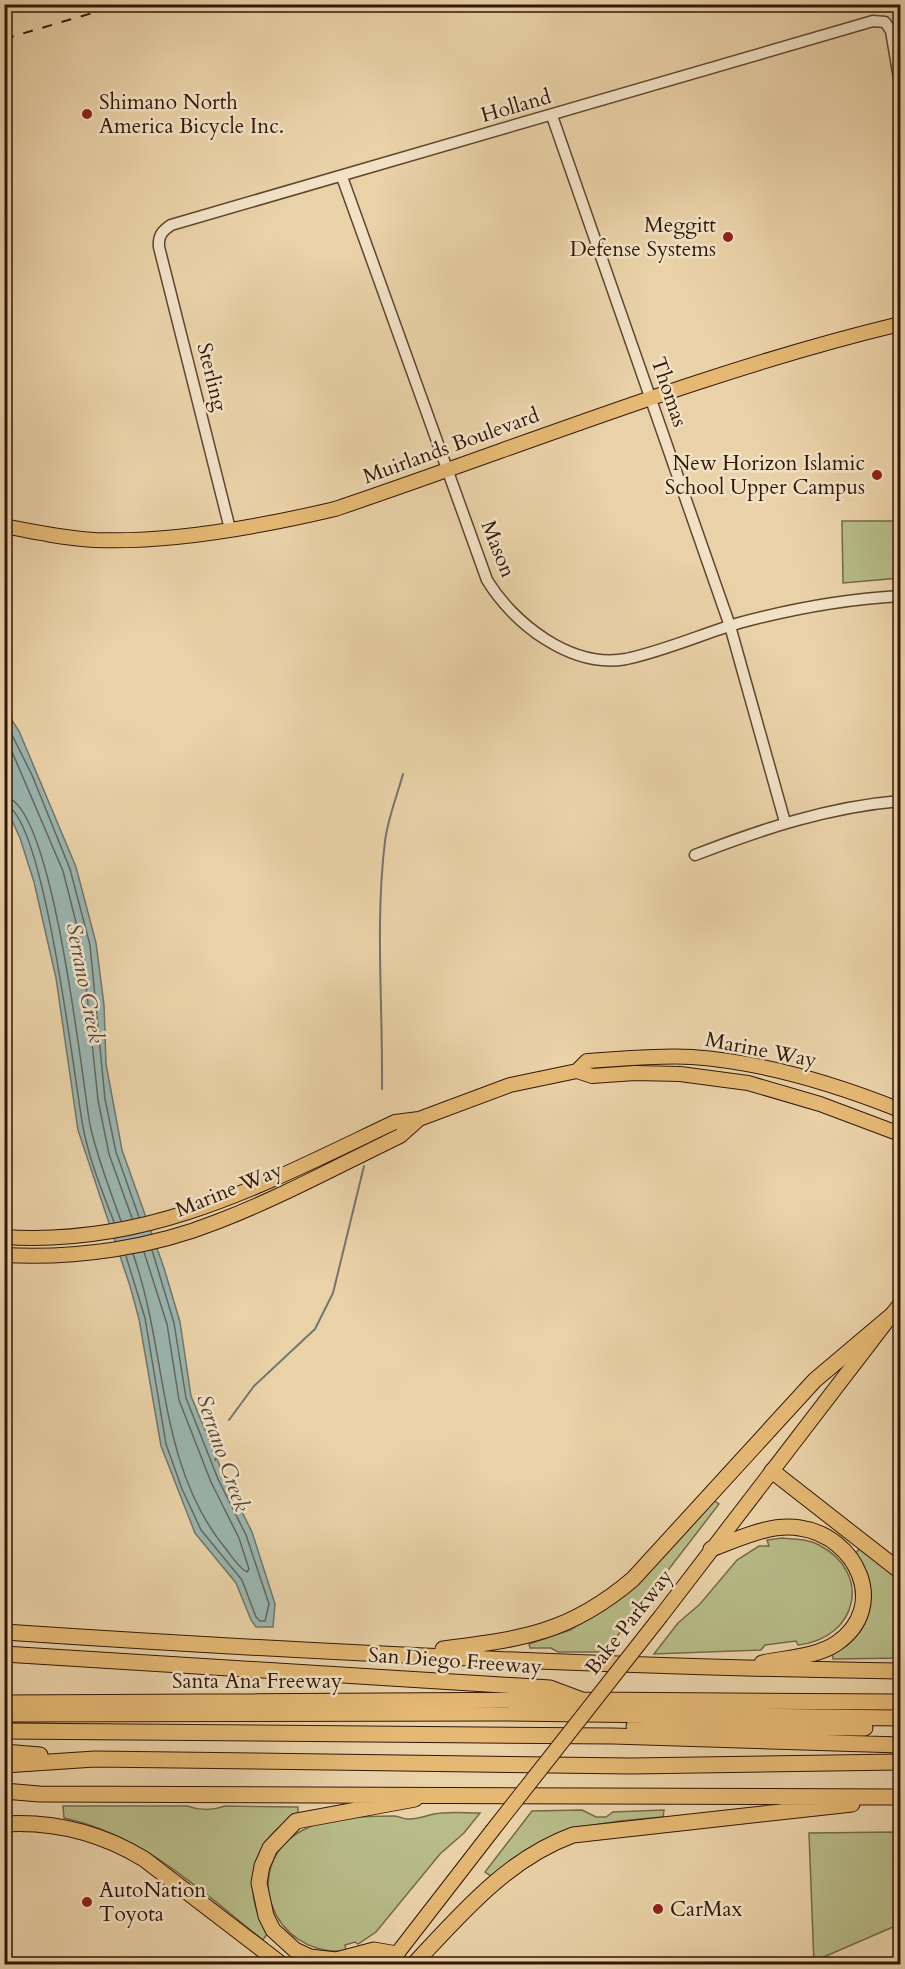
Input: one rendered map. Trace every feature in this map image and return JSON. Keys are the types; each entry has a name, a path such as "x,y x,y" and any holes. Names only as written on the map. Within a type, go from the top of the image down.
{"highway":[{"path":"402,1654 515,1640 543,1633 569,1622 611,1598 633,1579 815,1380 896,1310"},
{"path":"772,1471 900,1571"},
{"path":"711,1549 763,1531 799,1528 822,1534 843,1548 858,1568 861,1581 863,1594 857,1618 851,1629 837,1643 817,1651 734,1669"},
{"path":"4,1632 245,1648 734,1669 900,1671"},
{"name":"San Diego Freeway","path":"4,1654 549,1688 582,1700 900,1702"},
{"name":"Santa Ana Freeway","path":"4,1703 582,1700"},
{"path":"4,1714 416,1713 900,1718"},
{"path":"4,1722 402,1730 900,1745"},
{"path":"4,1731 900,1728"},
{"path":"4,1752 95,1759 632,1766 900,1762"},
{"path":"4,1765 95,1759"},
{"path":"4,1791 39,1794 441,1793 900,1797"},
{"path":"393,1959 374,1950 336,1960 310,1957 295,1950 273,1930 266,1916 259,1883 262,1866 277,1838 296,1821 373,1809 441,1793"},
{"path":"4,1799 39,1794"},
{"path":"414,1965 502,1875 534,1851 573,1835 900,1797"},
{"path":"4,1824 66,1827 96,1835 125,1848 144,1859 281,1965"}],"main road":[{"name":"Muirlands Boulevard","path":"4,526 50,535 96,540 159,537 230,529 335,509 651,399 793,354 900,324"},
{"name":"Marine Way","path":"577,1071 587,1061 691,1057 724,1061 798,1076 900,1110"},
{"name":"Marine Way","path":"4,1238 102,1233 164,1221 237,1196 395,1122 419,1119 510,1085 577,1071 592,1076 635,1073 680,1074 748,1083 820,1104 900,1134"},
{"name":"Marine Way","path":"4,1255 54,1255 131,1246 199,1228 244,1211 400,1136 419,1119"},
{"name":"Bake Parkway","path":"393,1959 896,1310"}],"street":[{"name":"Holland","path":"160,235 171,225 873,21 885,22 891,31 900,84"},
{"name":"Thomas","path":"552,116 730,626 785,822"},
{"name":"Mason","path":"342,177 478,559 499,600 522,622 555,644 594,658 621,659 730,626 808,608 900,596"},
{"name":"Sterling","path":"160,235 159,246 230,529"},
{"path":"695,855 785,822 859,806 900,801"}],"green space":[{"path":"842,521 900,521 900,578 843,583"},
{"path":"713,1500 719,1504 605,1652 558,1652 551,1648 530,1648 529,1644 570,1630 614,1603"},
{"path":"782,1538 806,1540 819,1545 836,1557 847,1571 852,1587 851,1602 845,1617 834,1630 819,1640 798,1645 796,1641 765,1645 761,1650 654,1654 678,1623 700,1604 737,1560 759,1546 769,1546 767,1540"},
{"path":"860,1548 900,1580 900,1658 833,1659 832,1654 851,1641 860,1628 855,1554"},
{"path":"63,1806 187,1806 206,1810 225,1806 298,1807 298,1814 269,1838 260,1852 255,1867 254,1900 267,1934 263,1940 193,1884 145,1851 93,1826 64,1818"},
{"path":"582,1810 596,1817 606,1817 613,1812 664,1810 663,1817 592,1825 571,1830 531,1847 491,1876 485,1872 532,1811"},
{"path":"445,1813 480,1813 464,1833 440,1854 376,1932 358,1944 355,1942 345,1945 346,1951 320,1949 298,1939 282,1924 272,1906 268,1885 272,1864 283,1845 303,1830 324,1822 348,1818 394,1816 411,1819"},
{"path":"900,1832 900,1924 819,1959 819,1964 814,1964 809,1833"}],"water":[{"name":"Serrano Creek","path":"4,708 19,731 76,867 96,943 104,1005 106,1064 122,1150 164,1268 180,1322 191,1396 224,1476 252,1532 275,1604 273,1627 256,1627 236,1583 195,1533 161,1446 139,1319 78,1130 56,978 34,882 20,838 5,805"}],"waterway":[{"path":"382,1089 380,934 382,872 386,832 403,774"},
{"name":"Serrano Creek","path":"229,1420 254,1386 315,1329 333,1293 364,1166"},
{"name":"Serrano Creek","path":"215,1460 221,1446"}],"railway":[{"path":"4,39 123,4"}],"place":[{"name":"Shimano North America Bicycle Inc.","path":"87,114"},
{"name":"Meggitt Defense Systems","path":"728,237"},
{"name":"New Horizon Islamic School Upper Campus","path":"877,475"},
{"name":"AutoNation Toyota","path":"87,1902"},
{"name":"CarMax","path":"658,1909"}]}
